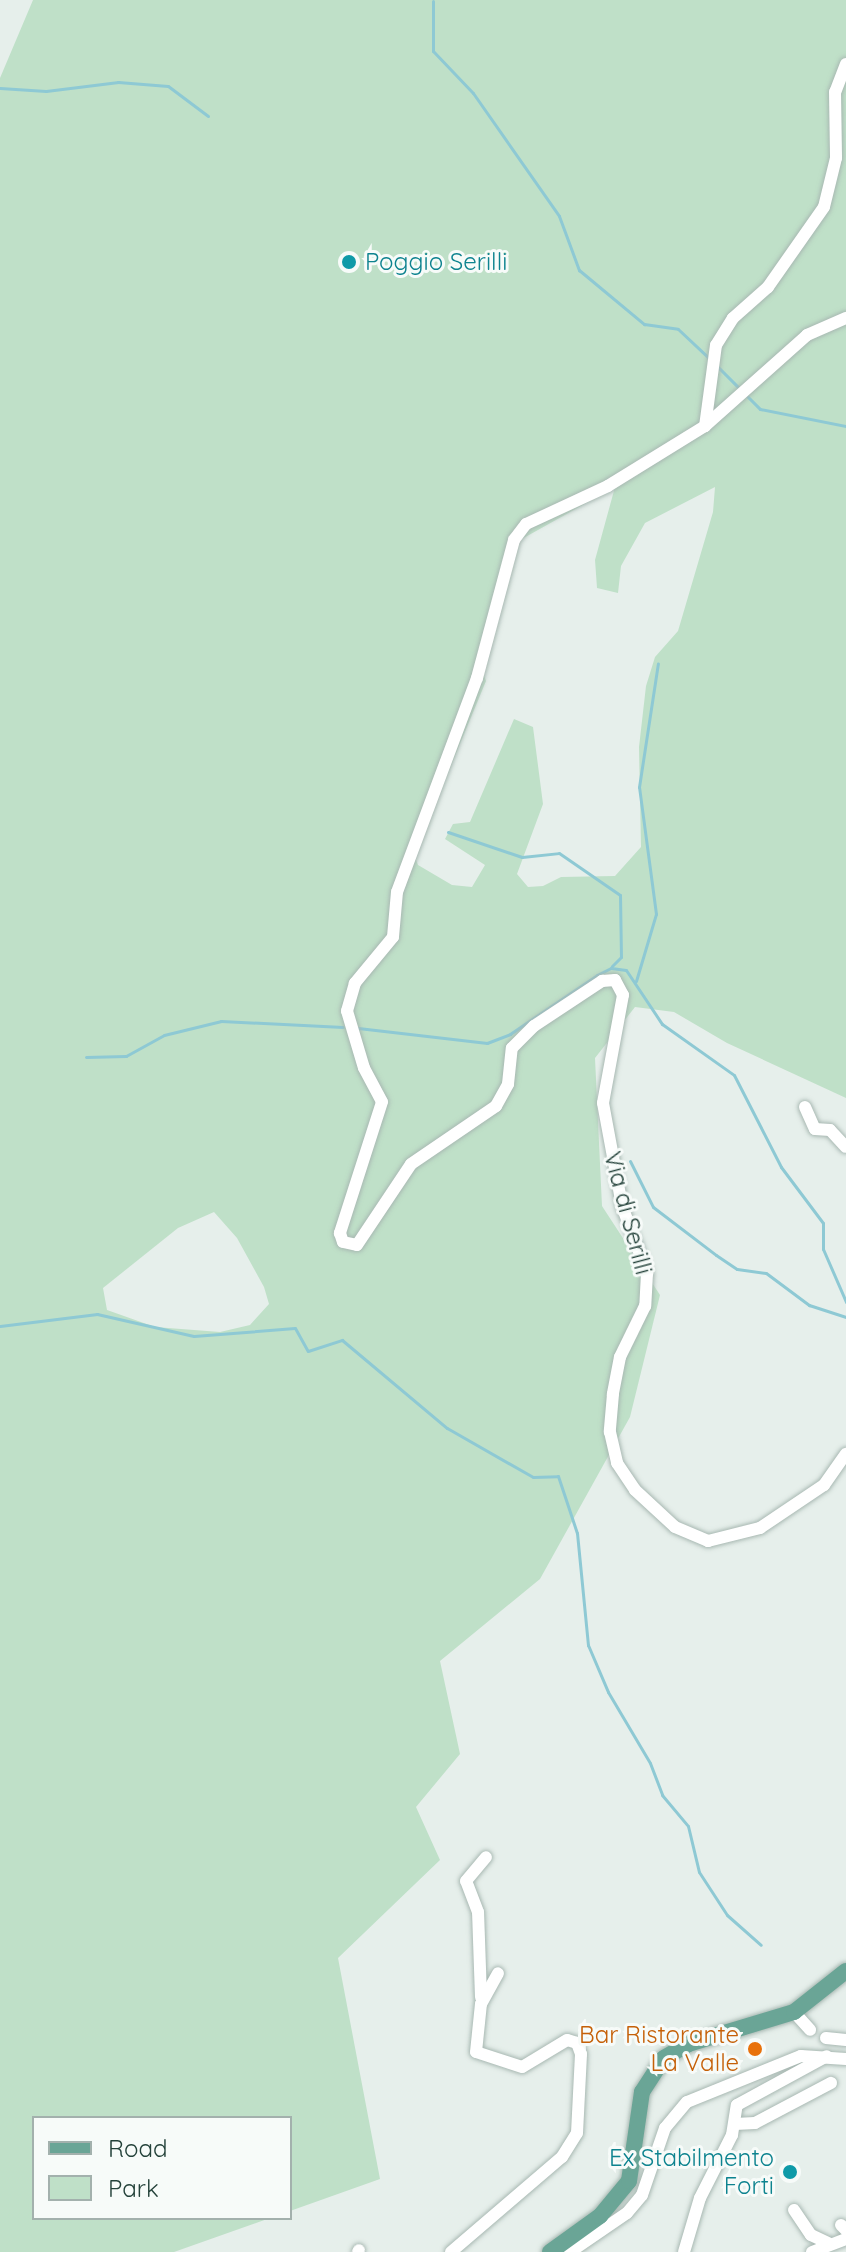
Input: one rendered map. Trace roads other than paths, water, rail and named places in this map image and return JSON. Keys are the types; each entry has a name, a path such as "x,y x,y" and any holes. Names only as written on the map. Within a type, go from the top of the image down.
{"main road":[{"path":"550,2252 600,2216 629,2181 642,2092 664,2058 688,2044 794,2012 846,1971"}],"street":[{"path":"705,426 713,361 733,318 768,287 824,207 836,158 835,92 846,64"},
{"path":"705,426 807,335 846,318"},
{"name":"Via di Serilli","path":"705,426 608,486 526,524 502,572 477,678 397,892 393,937 355,983 347,1011 364,1068 382,1102 340,1233 343,1242 349,1246 362,1240 411,1164 496,1106 508,1084 512,1048 521,1037 602,981 615,980 623,995 603,1088 604,1113 622,1206 647,1273 645,1306 620,1357 613,1394 610,1432 617,1463 635,1490 675,1527 708,1541 760,1528 824,1485 846,1454"},
{"path":"805,1107 815,1129 830,1130 846,1147"},
{"path":"451,2252 569,2150 577,2133 581,2054 572,2040 522,2067 476,2052 481,2004 478,1912 466,1881 486,1857"},
{"path":"481,2004 498,1973"},
{"path":"794,2012 810,2030"},
{"path":"826,2038 846,2040"},
{"path":"684,2252 700,2198 719,2168 735,2124 737,2105 834,2059"},
{"path":"570,2252 627,2213 642,2195 665,2128 679,2109 733,2082 834,2059"},
{"path":"735,2124 755,2123 831,2083"},
{"path":"794,2210 811,2235 827,2243"},
{"path":"812,2252 827,2243 846,2239"}],"waterway":[{"path":"433,1 433,51 473,93 559,216 579,270 644,324 678,329 711,360"},
{"path":"0,88 46,91 118,82 168,86 208,116"},
{"path":"716,365 739,388"},
{"path":"745,394 760,409 846,426"},
{"path":"636,981 656,914 639,787 658,663"},
{"path":"448,832 522,857 559,853 620,895 621,957 612,966"},
{"path":"358,1028 487,1043 510,1034 597,975 611,968 626,970 662,1024 734,1075 781,1167 823,1223 823,1249 846,1302"},
{"path":"86,1057 126,1056 164,1035 221,1021 343,1027"},
{"path":"630,1161 653,1207 716,1255 737,1269 766,1273 809,1305 846,1317"},
{"path":"0,1326 97,1314 194,1336 295,1328 308,1351 342,1340 447,1428 533,1477 558,1476 577,1533 588,1645 608,1692 650,1763 662,1795 688,1826 699,1872 727,1915 761,1945"}],"place":[{"name":"Poggio Serilli","path":"349,262"},
{"name":"Bar Ristorante La Valle","path":"755,2049"},
{"name":"Ex Stabilmento Forti","path":"790,2172"}]}
